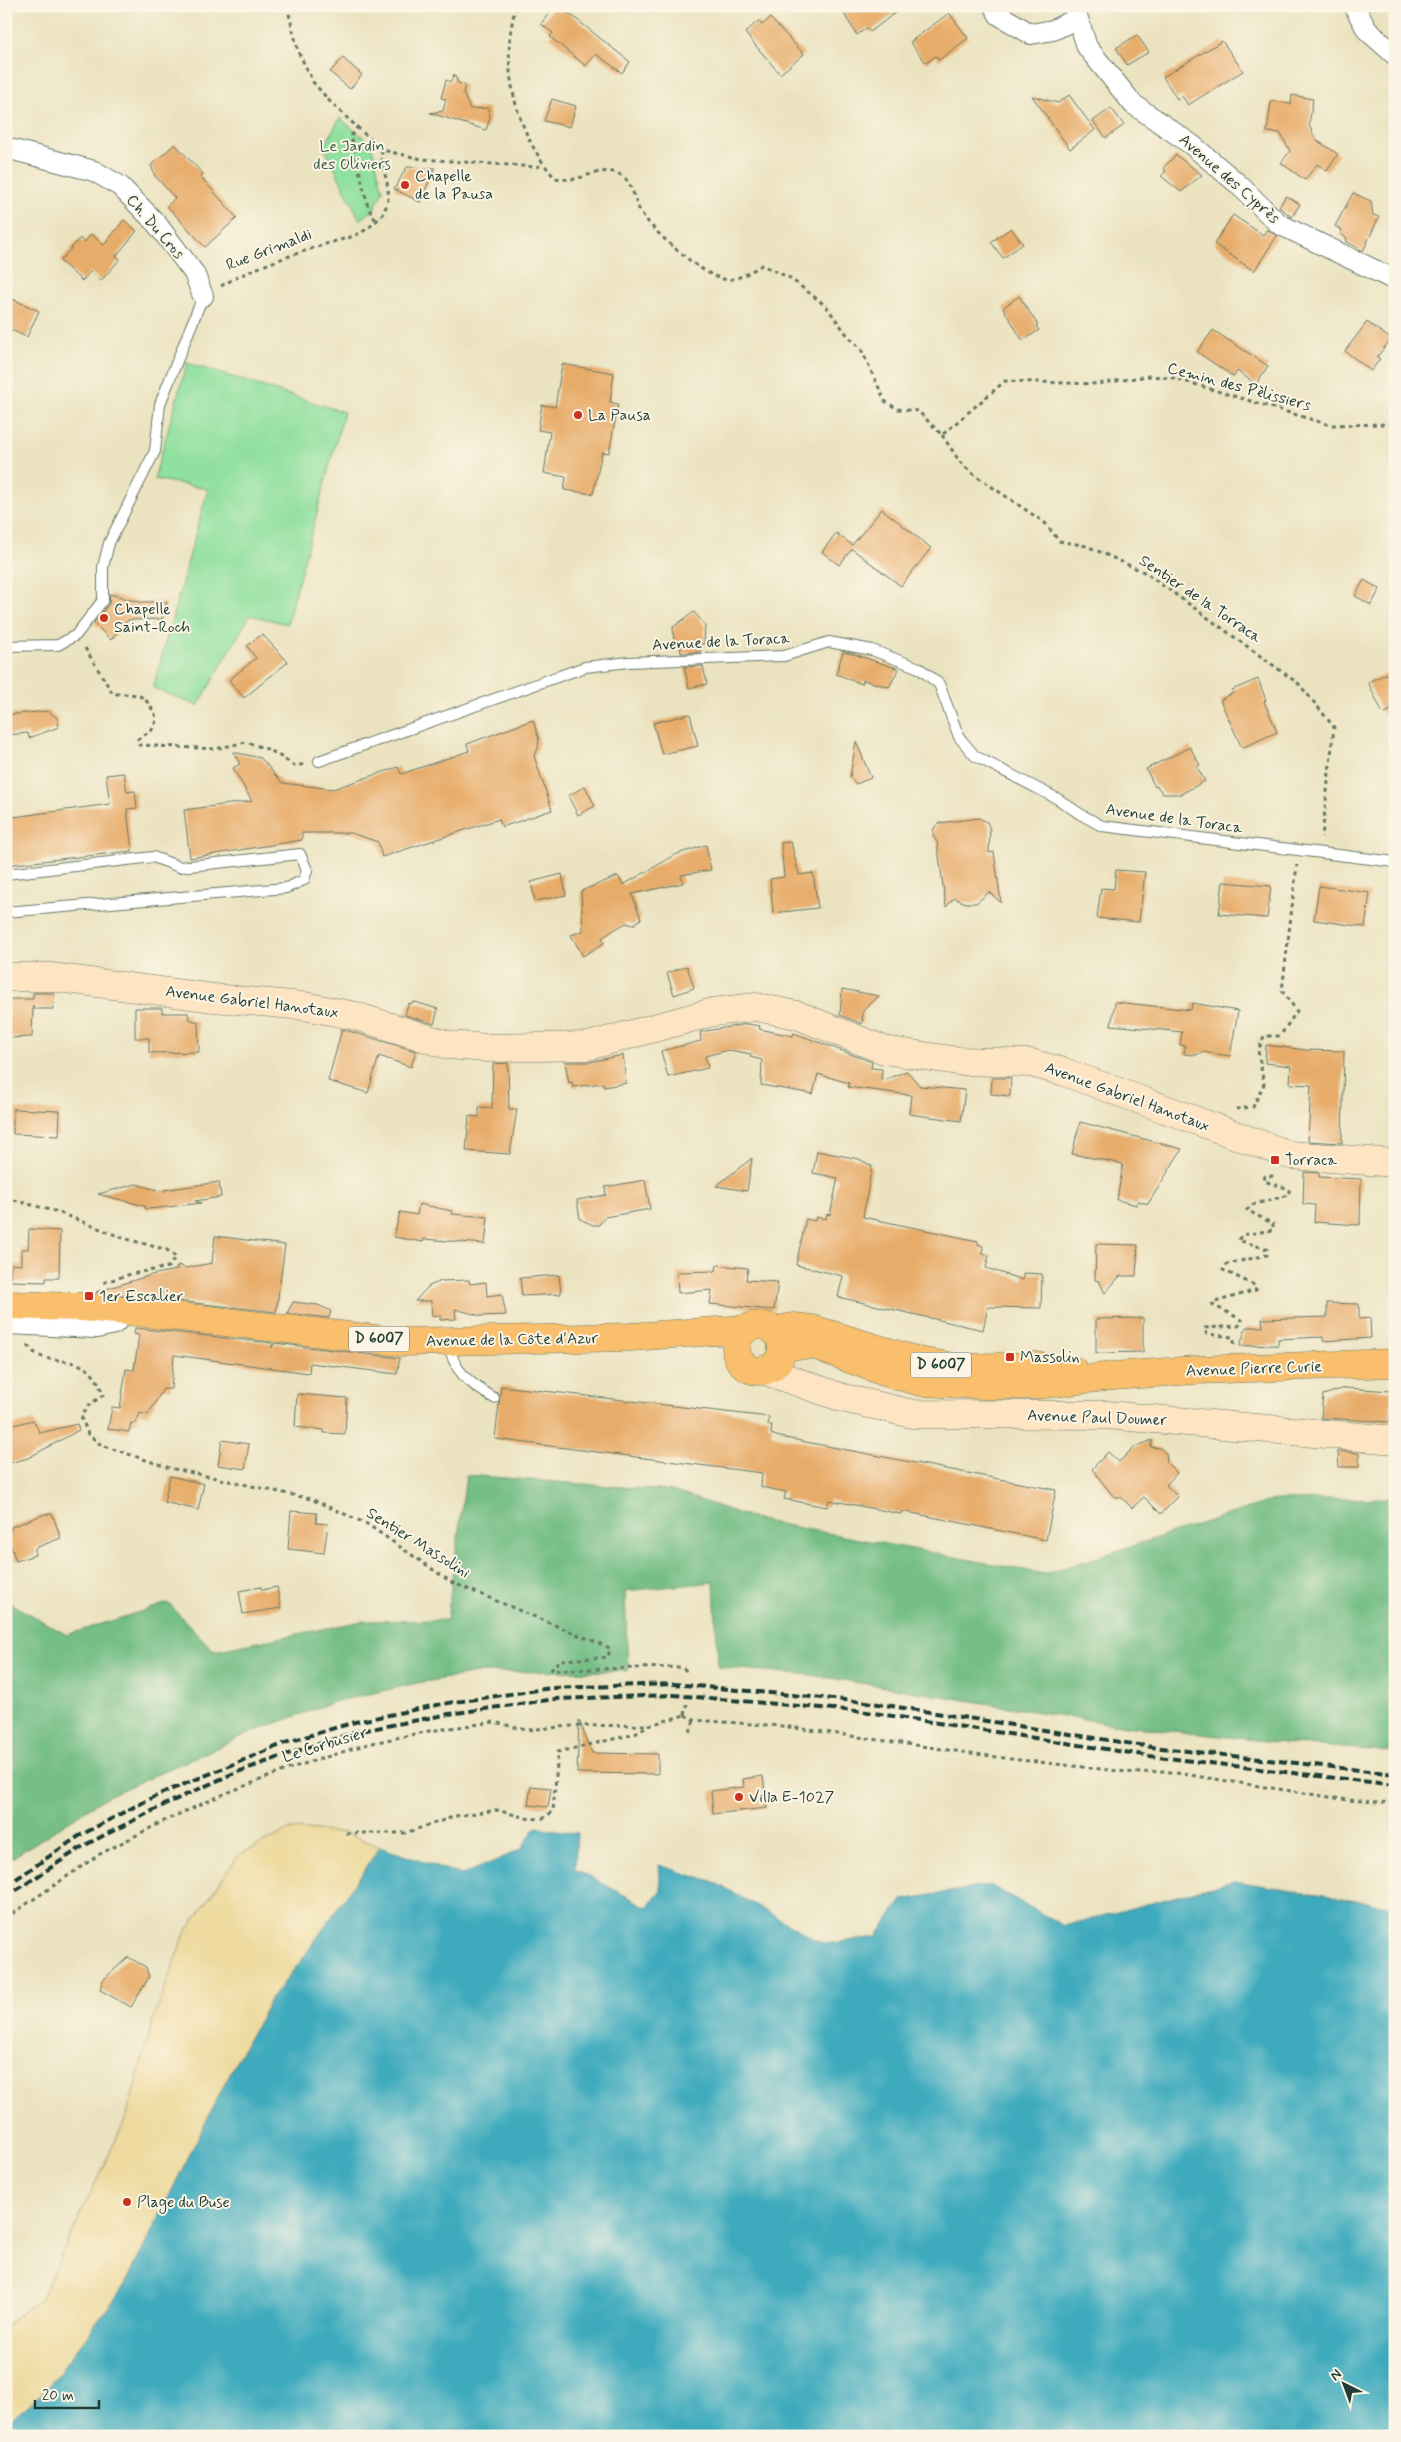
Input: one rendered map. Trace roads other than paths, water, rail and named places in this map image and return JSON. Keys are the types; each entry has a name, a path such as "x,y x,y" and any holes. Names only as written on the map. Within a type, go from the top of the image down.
{"main road":[{"name":"Avenue Gabriel Hanotaux","path":"6,977 51,977 214,998 304,1006 356,1016 448,1046 488,1048 588,1046 713,1012 756,1008 796,1015 884,1050 958,1061 1031,1063 1064,1072 1290,1155 1395,1163"},
{"name":"Avenue de la Côte d'Azur","path":"6,1305 83,1307 128,1311 402,1342 630,1336 746,1329 760,1325 768,1354 712,1351 630,1336"},
{"name":"Avenue Pierre Curie","path":"768,1354 794,1327 812,1328 918,1361 959,1368 1035,1366 1113,1376 1395,1363"},
{"name":"Avenue Paul Doumer","path":"768,1354 803,1382 843,1398 914,1414 1107,1415 1395,1440"}],"street":[{"path":"994,6 999,15 1031,34 1053,30 1075,13"},
{"path":"1354,6 1366,30 1395,56"},
{"name":"Avenue des Cyprès","path":"1075,13 1087,47 1133,104 1192,145 1237,183 1279,224 1395,280"},
{"name":"Ch. Du Cros","path":"6,148 94,171 120,186 156,223 194,272 203,296"},
{"path":"6,1324 97,1328 114,1324 128,1311"}],"lane":[{"path":"6,646 58,645 76,635 103,600 103,567 109,542 155,451 160,404 203,296"},
{"name":"Avenue de la Toraca","path":"320,761 586,667 629,662 784,656 829,642 872,650 919,668 939,684 959,737 975,756 1058,799 1102,826 1299,852 1395,862"},
{"path":"6,874 153,857 180,867 300,854 307,870 304,880 286,888 6,912"},
{"path":"449,1341 450,1354 456,1369 477,1388 494,1398"}],"water":[{"path":"536,1827 577,1833 575,1869 647,1907 661,1891 659,1865 718,1884 824,1944 876,1937 902,1900 990,1885 1064,1926 1234,1881 1395,1906 1395,2436 6,2436 6,2424 47,2389 125,2285 233,2067 270,2000 301,1961 380,1847 462,1875 520,1850"}],"railway":[{"path":"6,1886 79,1836 126,1811 160,1794 288,1742 355,1722 442,1704 551,1688 674,1684 866,1702 1152,1747 1395,1774"},
{"path":"6,1897 85,1845 168,1803 232,1774 356,1732 449,1714 555,1699 674,1695 867,1712 1150,1756 1395,1785"}],"place":[{"name":"Chapelle de la Pausa","path":"405,185"},
{"name":"La Pausa","path":"578,415"},
{"name":"Chapelle Saint-Roch","path":"104,618"},
{"name":"Torraca","path":"1275,1160"},
{"name":"1er Escalier","path":"89,1296"},
{"name":"Massolin","path":"1010,1357"},
{"name":"Villa E-1027","path":"739,1797"},
{"name":"Plage du Buse","path":"127,2202"}],"park label":[{"name":"Le Jardin des Oliviers","path":"352,155"}]}
